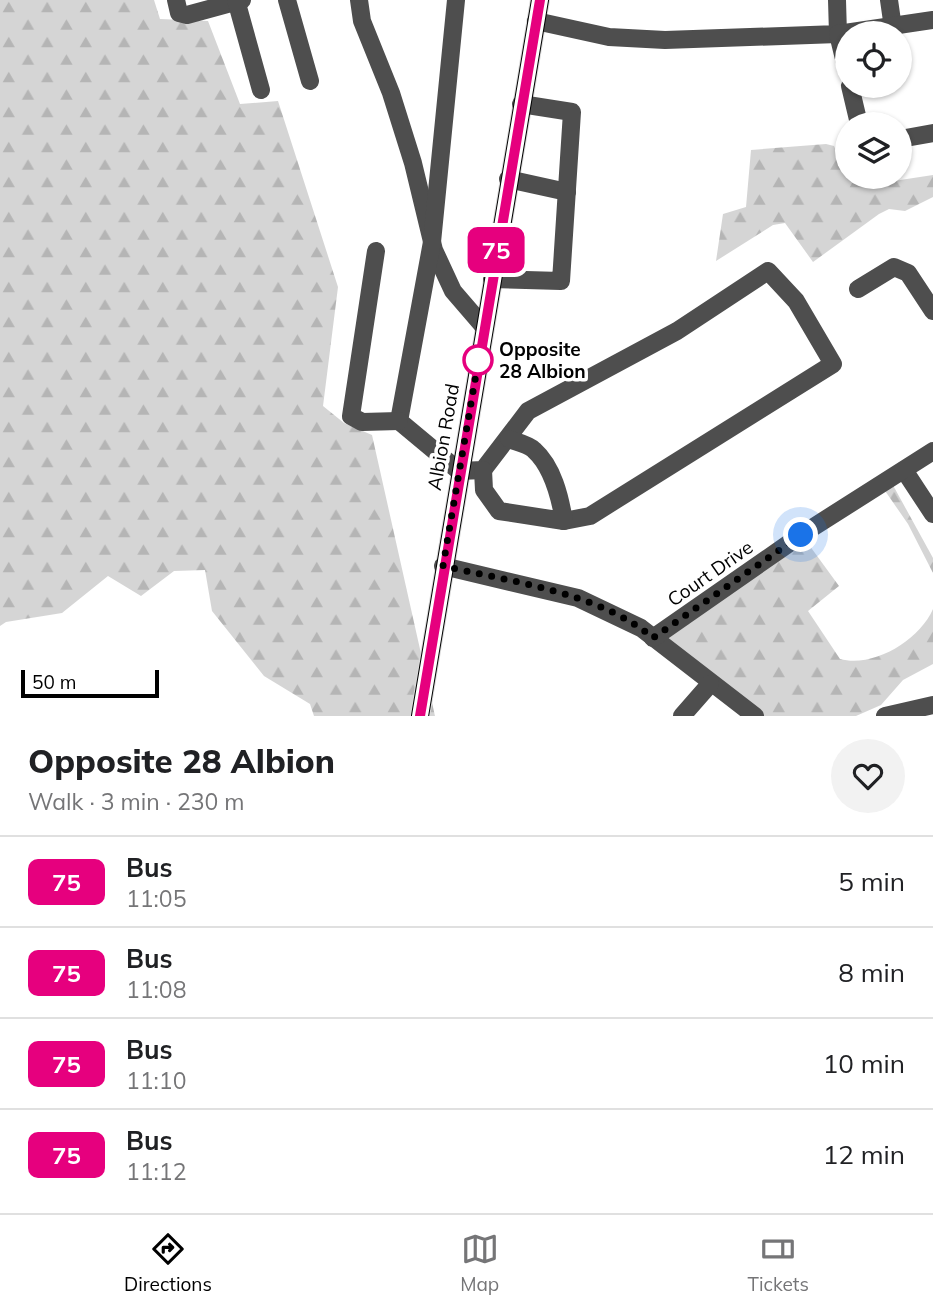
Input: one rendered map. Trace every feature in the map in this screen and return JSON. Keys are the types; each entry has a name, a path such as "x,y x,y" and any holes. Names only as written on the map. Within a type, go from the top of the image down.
{"main road":[{"name":"Albion Road","path":"420,716 443,566 540,0"}],"street":[{"path":"176,0 179,13 187,15 238,1 261,90"},
{"path":"287,0 310,81"},
{"path":"359,0 362,20 391,93 413,163 432,242 453,290 484,327"},
{"path":"399,421 432,242 456,0"},
{"path":"837,0 838,21"},
{"path":"890,0 892,21"},
{"path":"912,24 933,20"},
{"path":"536,21 609,37 665,40 835,34"},
{"path":"492,279 561,281 572,112 521,104"},
{"path":"912,137 933,133"},
{"path":"508,179 567,191"},
{"path":"376,251 351,415 362,422 399,421 459,471 482,470 509,439 528,411 677,331 768,271 796,301 833,364 590,516 564,521 499,511 484,490 482,470"},
{"path":"858,289 894,267 908,273 933,311"},
{"path":"509,439 533,448 544,462 560,495 564,521"},
{"name":"Court Drive","path":"653,638 801,535 933,451"},
{"path":"904,470 933,514"},
{"path":"443,566 578,598 641,628 710,684 755,716"},
{"path":"682,716 710,684"},
{"path":"885,716 933,705"}],"green space":[{"path":"0,0 154,0 160,19 208,21 240,104 278,101 338,287 323,406 344,423 372,435 435,716 314,716 310,704 264,676 212,611 205,570 174,571 141,596 108,576 62,613 6,622 0,626"},
{"path":"826,144 834,146 835,189 912,189 912,178 933,175 933,197 905,211 889,209 879,214 813,262 785,223 773,225 716,261 723,214 746,207 751,150"},
{"path":"889,478 933,558 933,573 908,524 881,485"},
{"path":"804,538 839,586 808,611 840,659 866,659 894,649 917,632 933,609 933,664 903,680 881,705 856,716 751,716 658,633"}],"bus line":[{"name":"75","path":"420,716 456,485 540,0"}],"place":[{"name":"Opposite 28 Albion","path":"478,360"}],"route":[{"path":"478,360 480,351 443,566 578,598 641,628 653,638 801,535"}]}
